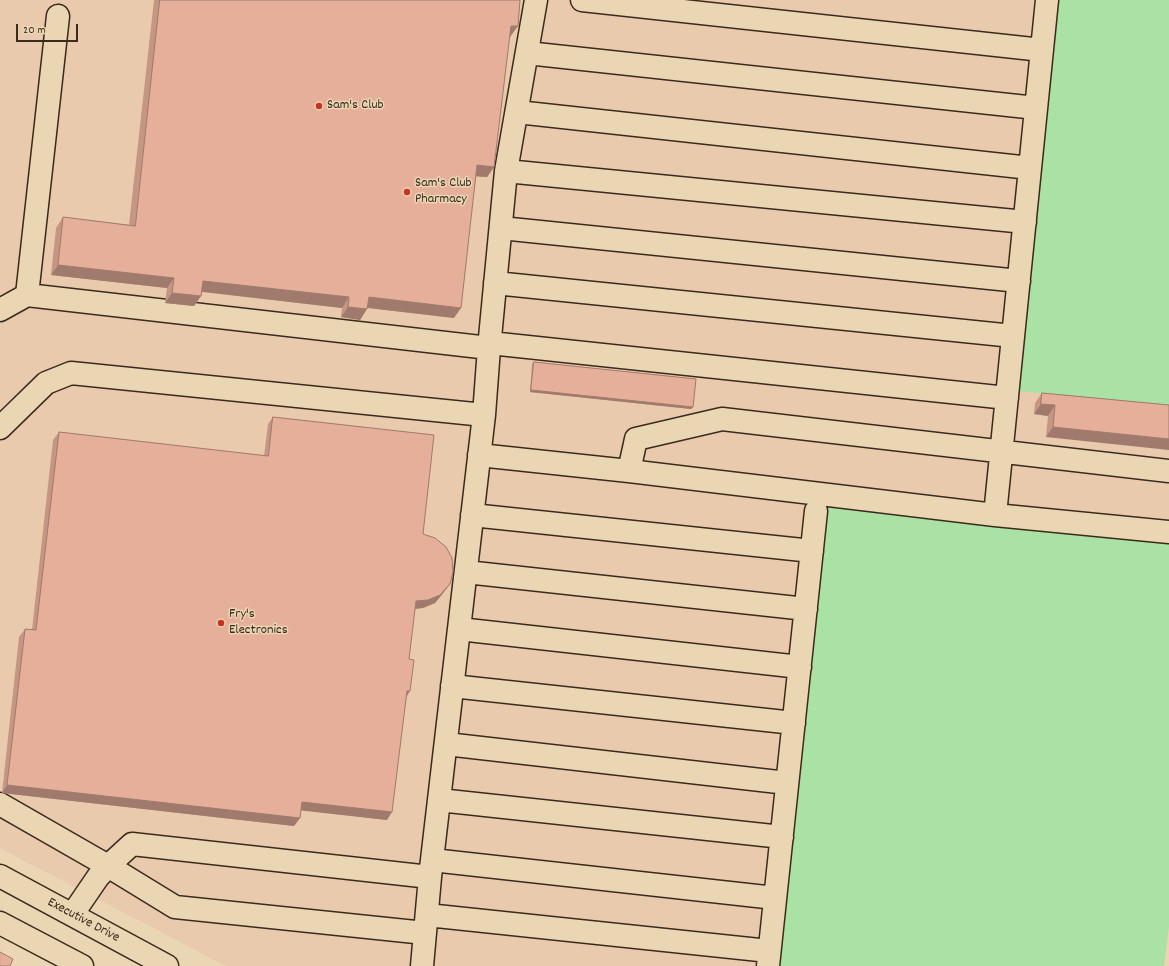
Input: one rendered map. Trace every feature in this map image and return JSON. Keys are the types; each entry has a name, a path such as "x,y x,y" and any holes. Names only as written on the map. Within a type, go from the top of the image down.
{"street":[{"path":"422,966 431,869 484,415 506,171 536,0"},
{"path":"582,0 1042,50"},
{"path":"995,515 1047,0"},
{"path":"27,295 58,16"},
{"path":"526,53 1036,108"},
{"path":"517,112 1030,168"},
{"path":"506,171 1025,222"},
{"path":"501,228 1019,280"},
{"path":"495,283 1013,336"},
{"path":"0,310 27,295 490,346 1007,398"},
{"path":"0,428 46,383 70,373 484,415"},
{"path":"629,471 636,440 722,419 1169,471"},
{"path":"479,455 629,471 995,515 1169,532"},
{"path":"0,804 108,866 175,907 426,924 769,958 816,511"},
{"path":"472,515 812,551"},
{"path":"466,572 806,609"},
{"path":"459,629 800,667"},
{"path":"452,686 794,723"},
{"path":"446,744 787,782"},
{"path":"439,800 782,837"},
{"path":"72,915 98,877 132,844 775,898"},
{"name":"Executive Drive","path":"0,876 167,966"},
{"path":"0,923 82,966"}],"shaded area":[{"path":"0,0 1057,0 1016,391 1169,406 1169,543 776,966 226,966 0,848"}],"green space":[{"path":"1057,0 1169,0 1169,406 1016,391"},
{"path":"823,505 1169,543 1169,926 1164,966 776,966"}],"building":[{"name":"Sam's Club","path":"160,0 520,0 518,26 511,26 494,167 477,165 461,308 369,297 367,309 348,307 349,297 203,281 201,296 172,293 174,278 58,265 63,217 135,226"},
{"path":"534,362 696,379 693,407 531,390"},
{"path":"1042,393 1169,405 1169,439 1053,427 1055,405 1041,404"},
{"name":"Fry's Electronics","path":"273,417 434,435 423,534 435,538 446,547 452,558 453,572 450,584 440,595 428,600 416,601 409,659 414,660 410,691 407,691 392,812 302,802 300,818 7,785 25,629 36,630 59,432 268,456"},
{"path":"0,952 13,959 10,966 0,966"}],"place":[{"name":"Sam's Club","path":"319,106"},
{"name":"Sam's Club Pharmacy","path":"407,192"},
{"name":"Fry's Electronics","path":"221,623"}]}
